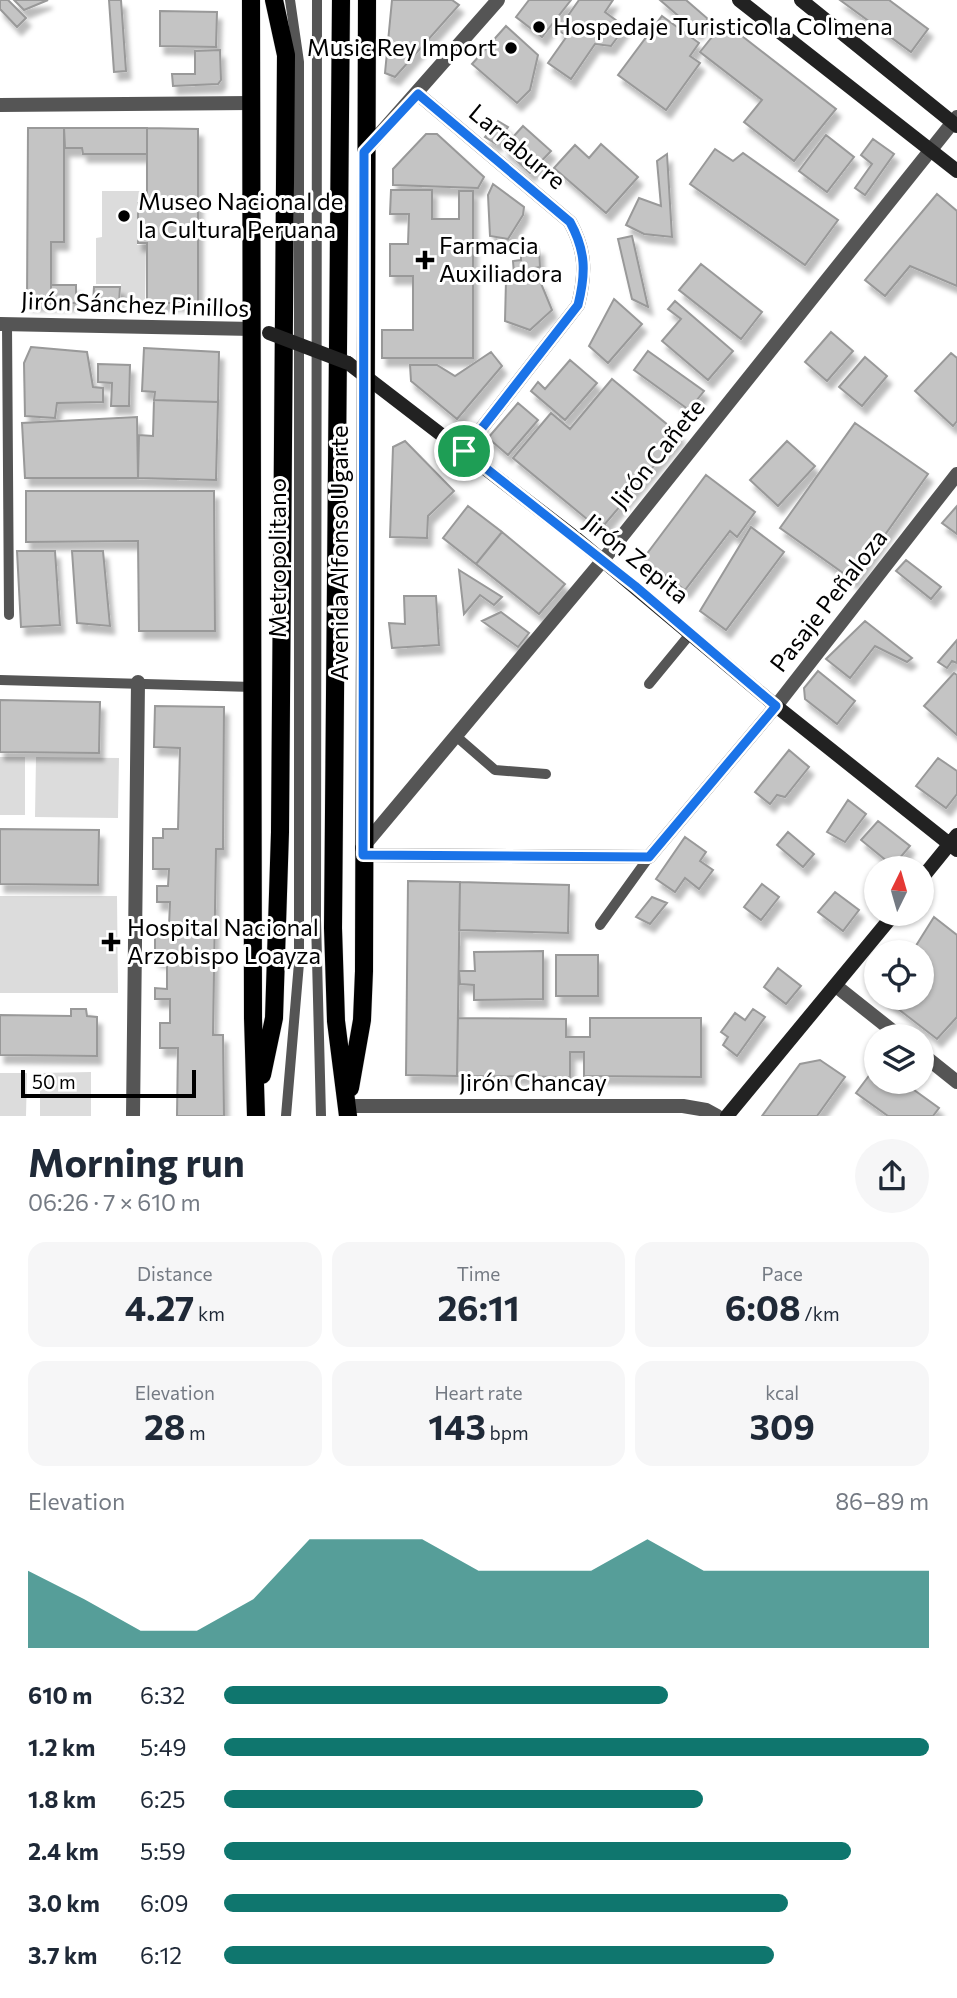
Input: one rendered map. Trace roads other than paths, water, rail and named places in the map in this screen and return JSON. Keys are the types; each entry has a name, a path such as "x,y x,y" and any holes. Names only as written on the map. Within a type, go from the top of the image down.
{"main road":[{"path":"251,0 252,103 261,331 253,687 256,1109"},
{"path":"256,1109 274,1018 280,832 286,55 274,0"},
{"name":"Avenida Alfonso Ugarte","path":"341,0 332,928 336,1021 348,1111"},
{"name":"Avenida Alfonso Ugarte","path":"348,1111 362,1020 364,152 367,0"}],"street":[{"path":"364,152 418,94 498,0"},
{"path":"739,0 957,171"},
{"path":"801,0 956,122"},
{"name":"Larraburre","path":"418,94 570,222 582,245 585,278 578,305 464,451"},
{"path":"0,105 252,103"},
{"name":"Jirón Cañete","path":"363,852 603,560 929,149 956,122"},
{"name":"Jirón Sánchez Pinillos","path":"4,324 261,331"},
{"name":"Jirón Zepita","path":"261,331 348,363 365,373 603,560 776,706 955,843"},
{"name":"Pasaje Peñaloza","path":"649,857 776,706 957,474"},
{"path":"133,1116 138,682"},
{"path":"934,865 955,843"},
{"path":"363,852 649,857"},
{"path":"727,1116 884,926"},
{"path":"836,986 885,1024"},
{"path":"934,1064 957,1082"},
{"name":"Jirón Chancay","path":"348,1111 683,1106 706,1110 717,1116"}],"lane":[{"name":"Metropolitano","path":"286,1116 299,963 299,62 290,0"},
{"name":"Metropolitano","path":"317,0 316,920 321,1116"},
{"path":"4,324 9,615"},
{"path":"649,684 691,633"},
{"path":"0,680 253,687"},
{"path":"457,737 481,761 495,770 546,774"},
{"path":"600,925 649,857"}],"place":[{"name":"Hospedaje Turistico la Colmena","path":"539,27"},
{"name":"Music Rey Import","path":"511,48"},
{"name":"Museo Nacional de la Cultura Peruana","path":"124,216"},
{"name":"Farmacia Auxiliadora","path":"425,260"},
{"name":"Hospital Nacional Arzobispo Loayza","path":"111,942"}]}
